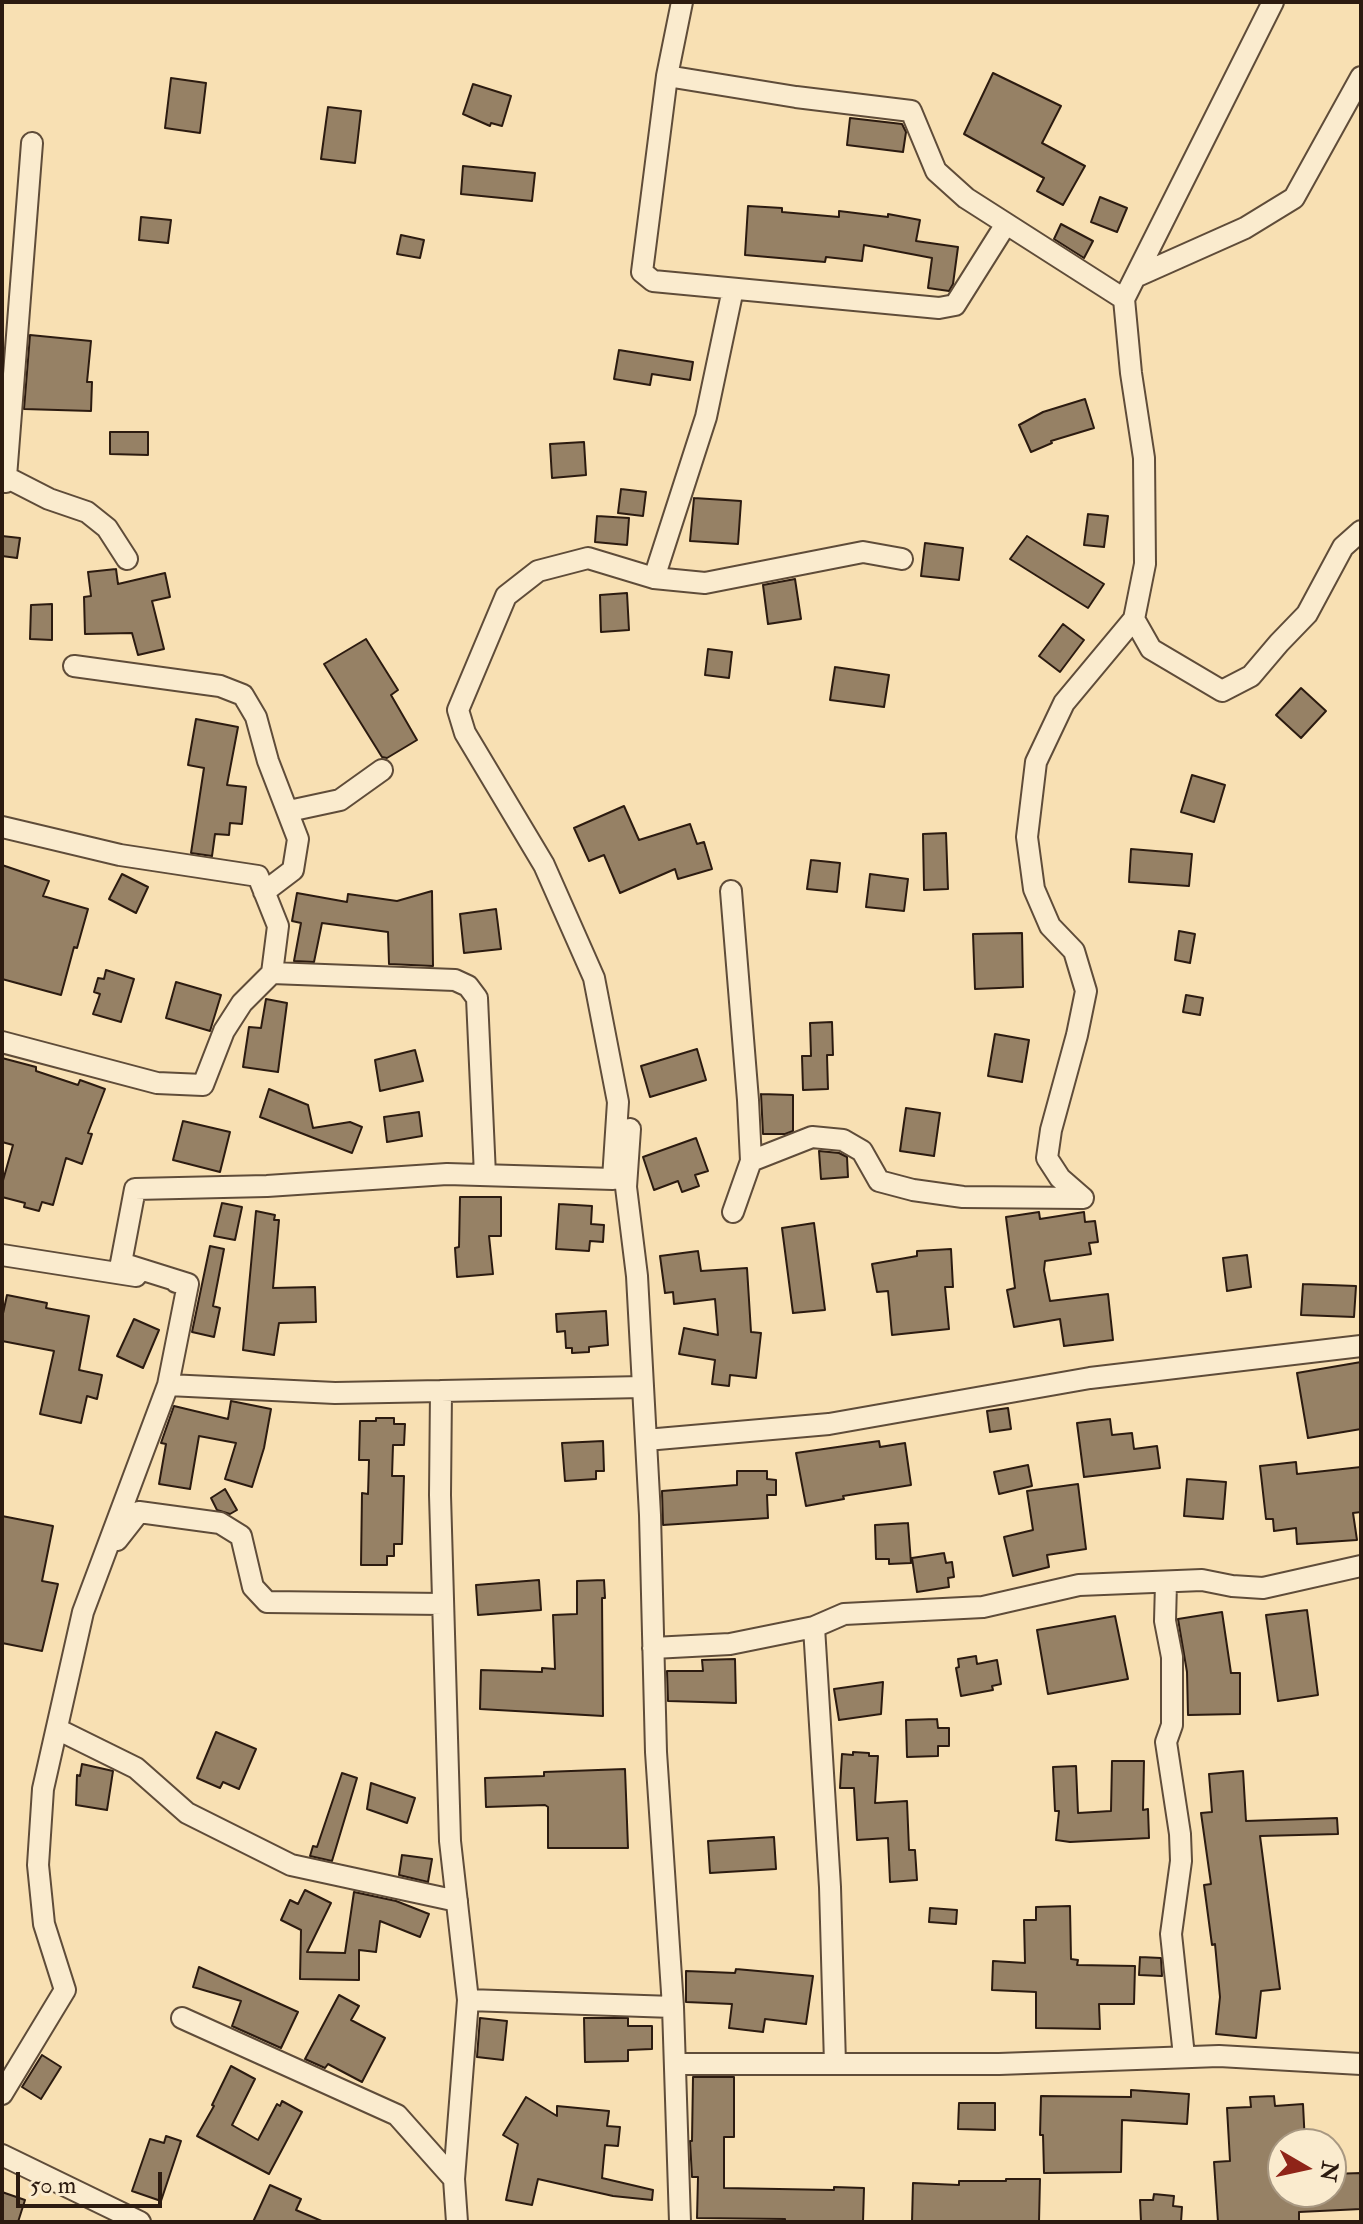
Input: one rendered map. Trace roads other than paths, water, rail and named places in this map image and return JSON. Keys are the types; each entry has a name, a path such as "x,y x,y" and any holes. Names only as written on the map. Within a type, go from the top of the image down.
{"street":[{"path":"682,2 667,76 642,272 653,281 939,308 955,305 1006,224"},
{"path":"751,1161 812,1137 843,1140 862,1151 879,1181 913,1190 963,1197 1083,1198 1060,1178 1047,1158 1051,1130 1086,991 1074,951 1050,926 1034,889 1027,837 1036,762 1064,703 1134,619 1145,564 1144,458 1124,299 1273,2"},
{"path":"667,76 796,97 911,111 936,171 966,198 1124,299"},
{"path":"1135,277 1245,228 1294,198 1361,77"},
{"path":"32,143 4,479 87,512 107,528 127,559"},
{"path":"654,578 706,417 733,289"},
{"path":"1134,619 1151,649 1222,691 1251,676 1307,614 1343,547 1361,531"},
{"path":"188,1284 121,1263 135,1189 267,1186 447,1174 613,1179 618,1102 594,978 544,865 465,733 458,710 506,596 538,571 588,558 654,578 705,583 863,552 902,559"},
{"path":"74,666 220,686 243,695 256,717 268,761 298,839 293,870 264,892"},
{"path":"289,811 340,800 382,770"},
{"path":"2,827 120,855 258,876 278,926 272,973 242,1003 224,1031 203,1085 157,1083 2,1042"},
{"path":"731,891 751,1161 733,1212"},
{"path":"272,973 455,980 468,986 477,998 485,1175"},
{"path":"630,1129 626,1187 637,1276 646,1440 656,1752 673,2007 680,2222"},
{"path":"2,1255 188,1284"},
{"path":"2,2094 65,1990 44,1924 38,1865 43,1789 83,1612 168,1385 188,1284"},
{"path":"646,1440 829,1424 1090,1378 1361,1346"},
{"path":"168,1385 335,1393 643,1387"},
{"path":"441,1391 450,1841 468,2000 454,2179 457,2222"},
{"path":"83,1612 117,1540 139,1512 220,1523 241,1536 253,1587 267,1602 443,1604"},
{"path":"653,1648 730,1644 814,1627 844,1614 983,1607 1079,1585 1202,1580 1263,1588 1361,1566"},
{"path":"1166,1583 1165,1621 1172,1657 1172,1725 1166,1742 1181,1861 1171,1934 1184,2056"},
{"path":"814,1627 830,1887 835,2064"},
{"path":"57,1729 136,1768 187,1813 291,1865 457,1901"},
{"path":"468,2000 673,2007"},
{"path":"182,2018 397,2115 454,2179"},
{"path":"675,2064 999,2064 1184,2056 1361,2064"},
{"path":"2,2155 140,2222"}]}
